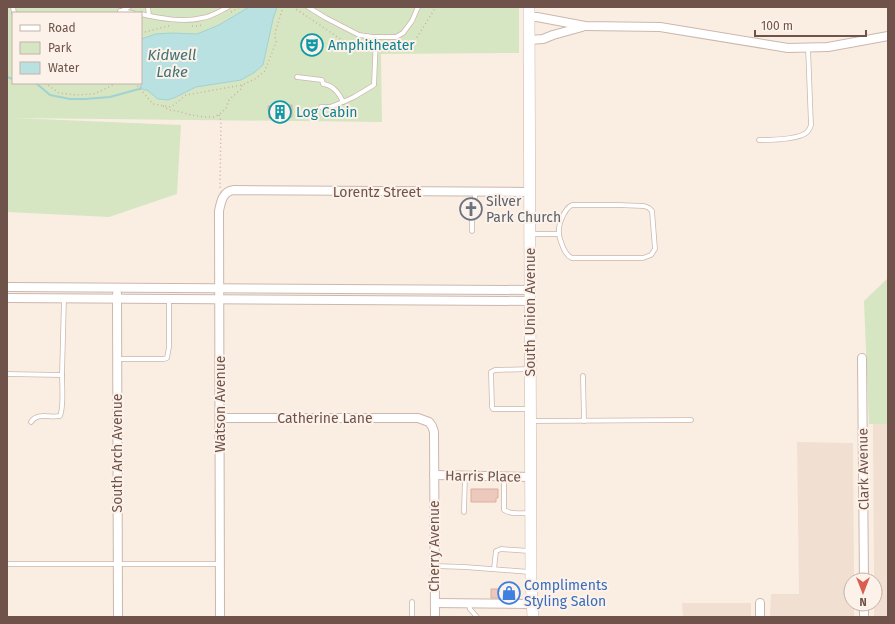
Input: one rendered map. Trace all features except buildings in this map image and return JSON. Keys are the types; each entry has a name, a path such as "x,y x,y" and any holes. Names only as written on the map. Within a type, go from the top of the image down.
{"main road":[{"name":"South Union Avenue","path":"529,12 531,551 533,617"}],"street":[{"path":"529,12 537,17 585,26 660,27 788,48 828,47 888,36"},
{"path":"529,40 543,39 558,33 585,26"},
{"name":"Lorentz Street","path":"223,190 530,192"},
{"name":"Watson Avenue","path":"220,617 219,211 223,190"},
{"path":"7,287 459,290 530,295"},
{"path":"64,288 64,298"},
{"name":"South Arch Avenue","path":"117,288 118,617"},
{"path":"170,299 171,289"},
{"path":"282,289 282,299"},
{"path":"340,290 340,300"},
{"path":"400,290 400,300"},
{"path":"459,290 459,300"},
{"path":"7,298 459,300 530,295"},
{"name":"Clark Avenue","path":"862,358 864,572"},
{"name":"Catherine Lane","path":"220,418 418,418 429,422"},
{"name":"Cherry Avenue","path":"429,422 434,432 435,617"},
{"name":"Harris Place","path":"434,475 531,477"},
{"path":"435,603 532,604"},
{"path":"760,603 760,617"}],"lane":[{"path":"119,12 129,7"},
{"path":"148,7 149,16"},
{"path":"142,14 187,20 202,18 228,7"},
{"path":"308,7 359,35 376,38 396,37 403,33 412,21 418,7"},
{"path":"321,108 330,107 354,98 374,85 376,38"},
{"path":"759,140 800,136 810,130 808,47"},
{"path":"297,77 322,80 323,84 326,84 336,90 342,102"},
{"path":"472,231 472,212 476,192"},
{"path":"618,204 644,206 652,211 655,249 652,255 643,258 572,258 567,255 558,234 565,211 572,205 618,204"},
{"path":"530,234 558,234"},
{"path":"31,422 33,418 37,416 54,417 60,416 61,413 64,298"},
{"path":"117,359 167,358 169,347 170,299"},
{"path":"530,370 491,372 493,409 531,409"},
{"path":"7,374 62,374"},
{"path":"583,376 584,421"},
{"path":"531,421 691,420"},
{"path":"464,512 465,475"},
{"path":"504,476 504,510 514,513 531,513"},
{"path":"494,569 496,551 501,549 531,551"},
{"path":"7,564 220,564"},
{"path":"434,566 532,572"},
{"path":"412,602 412,617"},
{"path":"468,603 470,609 477,617"}],"path":[{"path":"136,84 153,104 171,107 186,95 242,85 255,79 265,72 276,42 276,30 283,7"},
{"path":"142,33 172,25"},
{"path":"192,26 198,26"},
{"path":"46,84 59,93 75,95 92,94 114,84"},
{"path":"162,106 169,110 204,118 214,117 219,115 226,108 229,100 242,88 242,85"},
{"path":"219,115 221,121 223,190"}],"shaded area":[{"path":"873,424 888,424 888,617 874,617 874,612 883,612 883,572 874,572"},
{"path":"797,442 853,443 854,572 843,572 843,612 854,612 854,617 770,617 771,594 799,594"},
{"path":"682,603 751,603 751,617 683,617"}],"green space":[{"path":"7,7 519,7 519,53 381,54 382,122 15,118 181,125 177,194 109,217 7,212"},
{"path":"888,278 888,424 869,424 864,301"}],"water":[{"name":"Kidwell Lake","path":"249,7 277,7 263,65 255,72 241,80 196,87 168,100 158,99 147,90 141,88 142,39 156,34 197,34 219,25"}],"waterway":[{"path":"7,77 12,79"},
{"path":"37,84 50,95 70,99 110,97 141,88"}],"place":[{"name":"Amphitheater","path":"312,45"},
{"name":"Log Cabin","path":"280,112"},
{"name":"Silver Park Church","path":"471,209"},
{"name":"Compliments Styling Salon","path":"509,593"}]}
